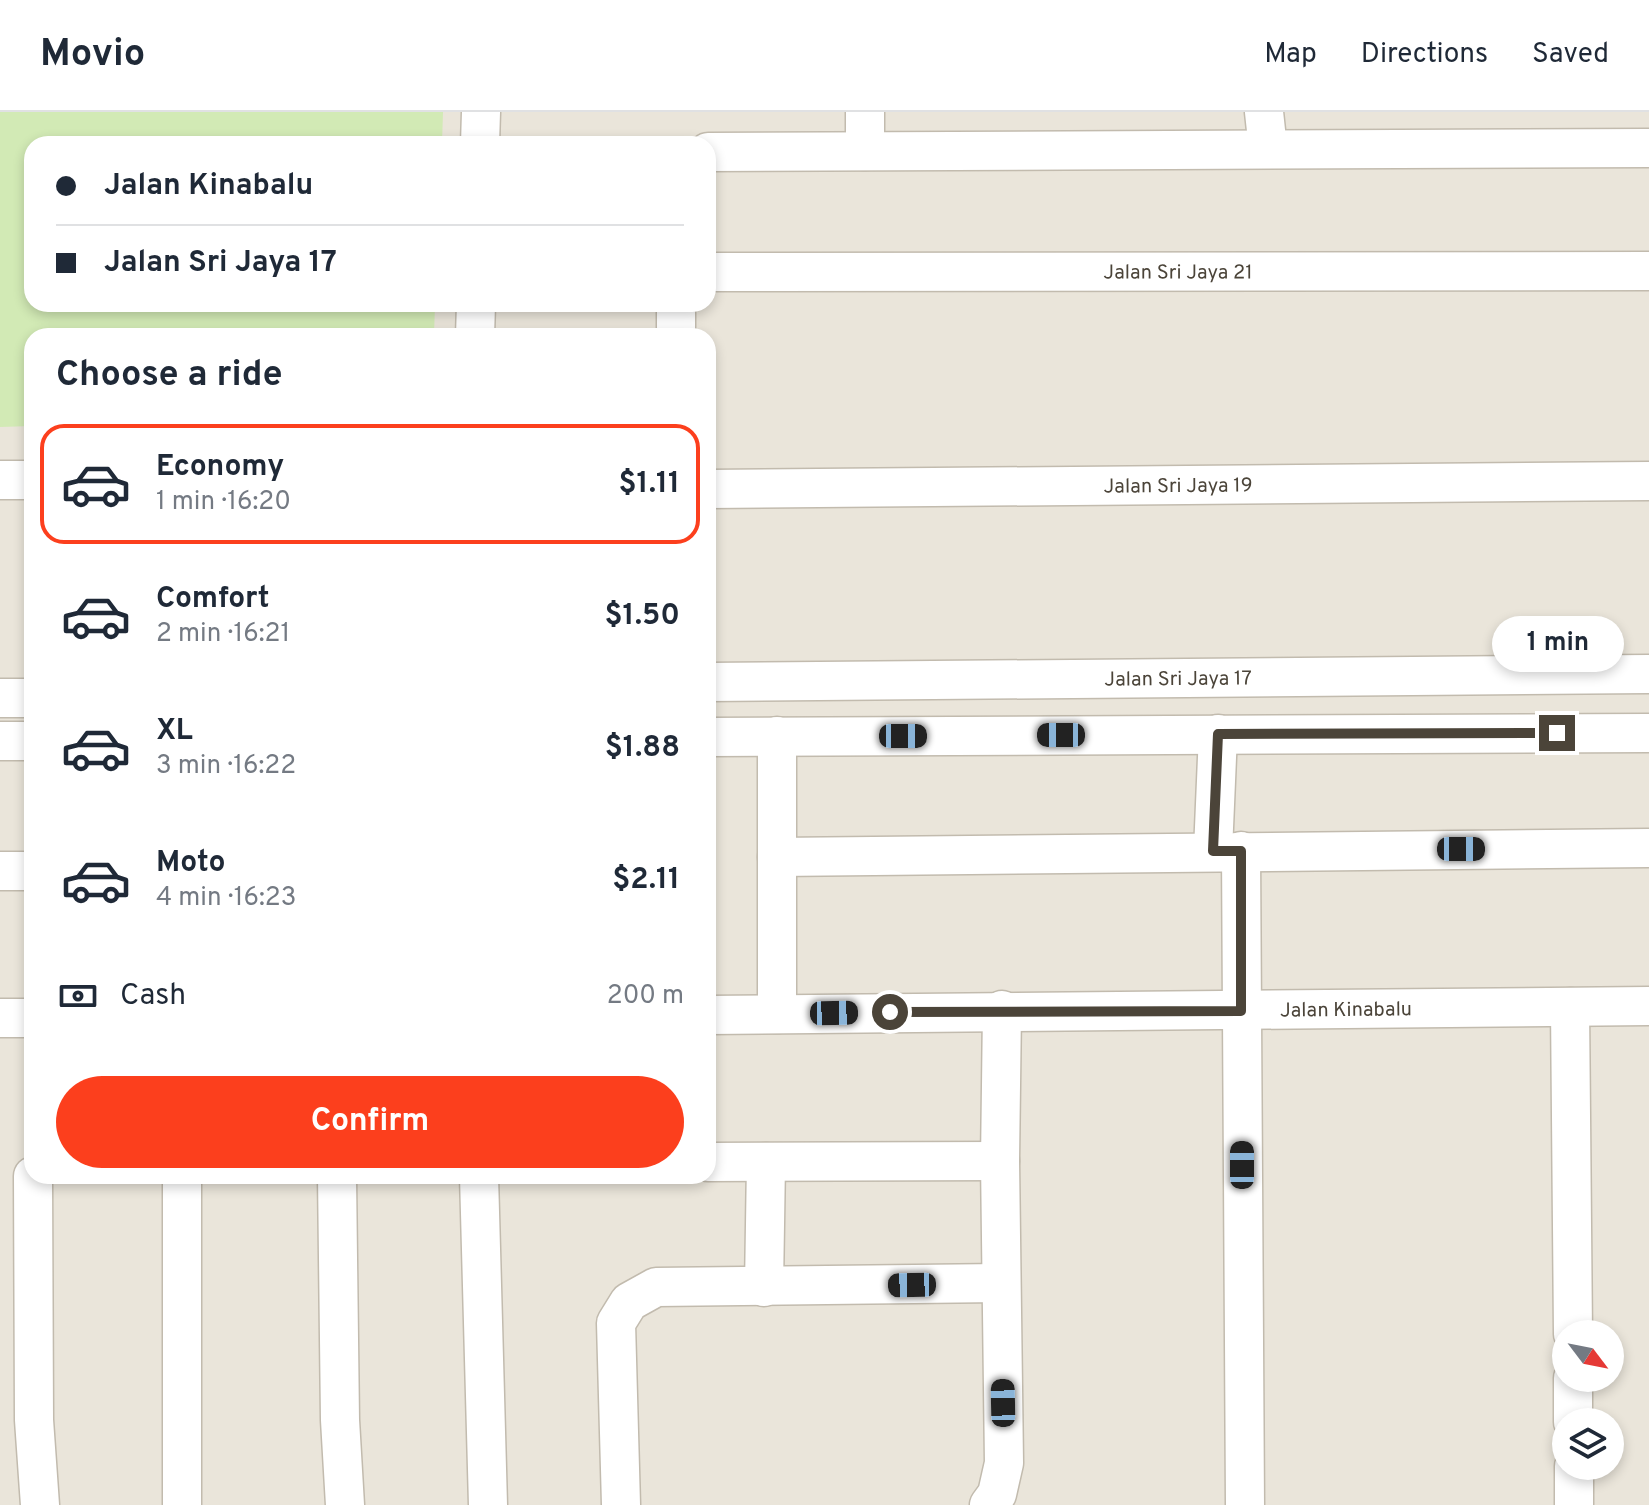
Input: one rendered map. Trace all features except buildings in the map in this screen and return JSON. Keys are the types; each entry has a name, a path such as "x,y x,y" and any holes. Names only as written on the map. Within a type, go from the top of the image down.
{"street":[{"path":"480,136 481,112"},
{"path":"865,112 865,151"},
{"path":"1264,112 1268,149"},
{"path":"716,152 1649,148"},
{"name":"Jalan Sri Jaya 21","path":"716,272 1649,271"},
{"path":"0,480 24,480"},
{"name":"Jalan Sri Jaya 19","path":"716,489 1649,481"},
{"name":"Jalan Sri Jaya 17","path":"716,682 1649,674"},
{"path":"0,698 24,698"},
{"path":"716,737 1649,733"},
{"path":"1218,734 1241,1011 1245,1505"},
{"path":"777,736 777,1014"},
{"path":"0,741 24,741"},
{"path":"777,857 1649,848"},
{"path":"0,871 24,871"},
{"name":"Jalan Kinabalu","path":"716,1015 1649,1006"},
{"path":"1570,1007 1573,1320"},
{"path":"989,1505 997,1494 1004,1463 1000,1161 1002,1010"},
{"path":"0,1018 24,1018"},
{"path":"716,1162 1000,1161"},
{"path":"764,1287 766,1162"},
{"path":"32,1184 17,1420 40,1505"},
{"path":"182,1184 182,1505"},
{"path":"337,1184 340,1420 345,1505"},
{"path":"479,1184 488,1505"},
{"path":"621,1505 616,1323 629,1302 656,1287 1001,1283"},
{"path":"1574,1480 1574,1505"}],"shaded area":[{"path":"0,112 1649,112 1649,1505 0,1505"}],"green space":[{"path":"0,112 443,112 442,136 24,136 24,312 435,312 434,328 24,328 24,426 0,427"}],"route":[{"path":"890,1012 1241,1011 1241,851 1213,851 1218,734 1557,733"}]}
